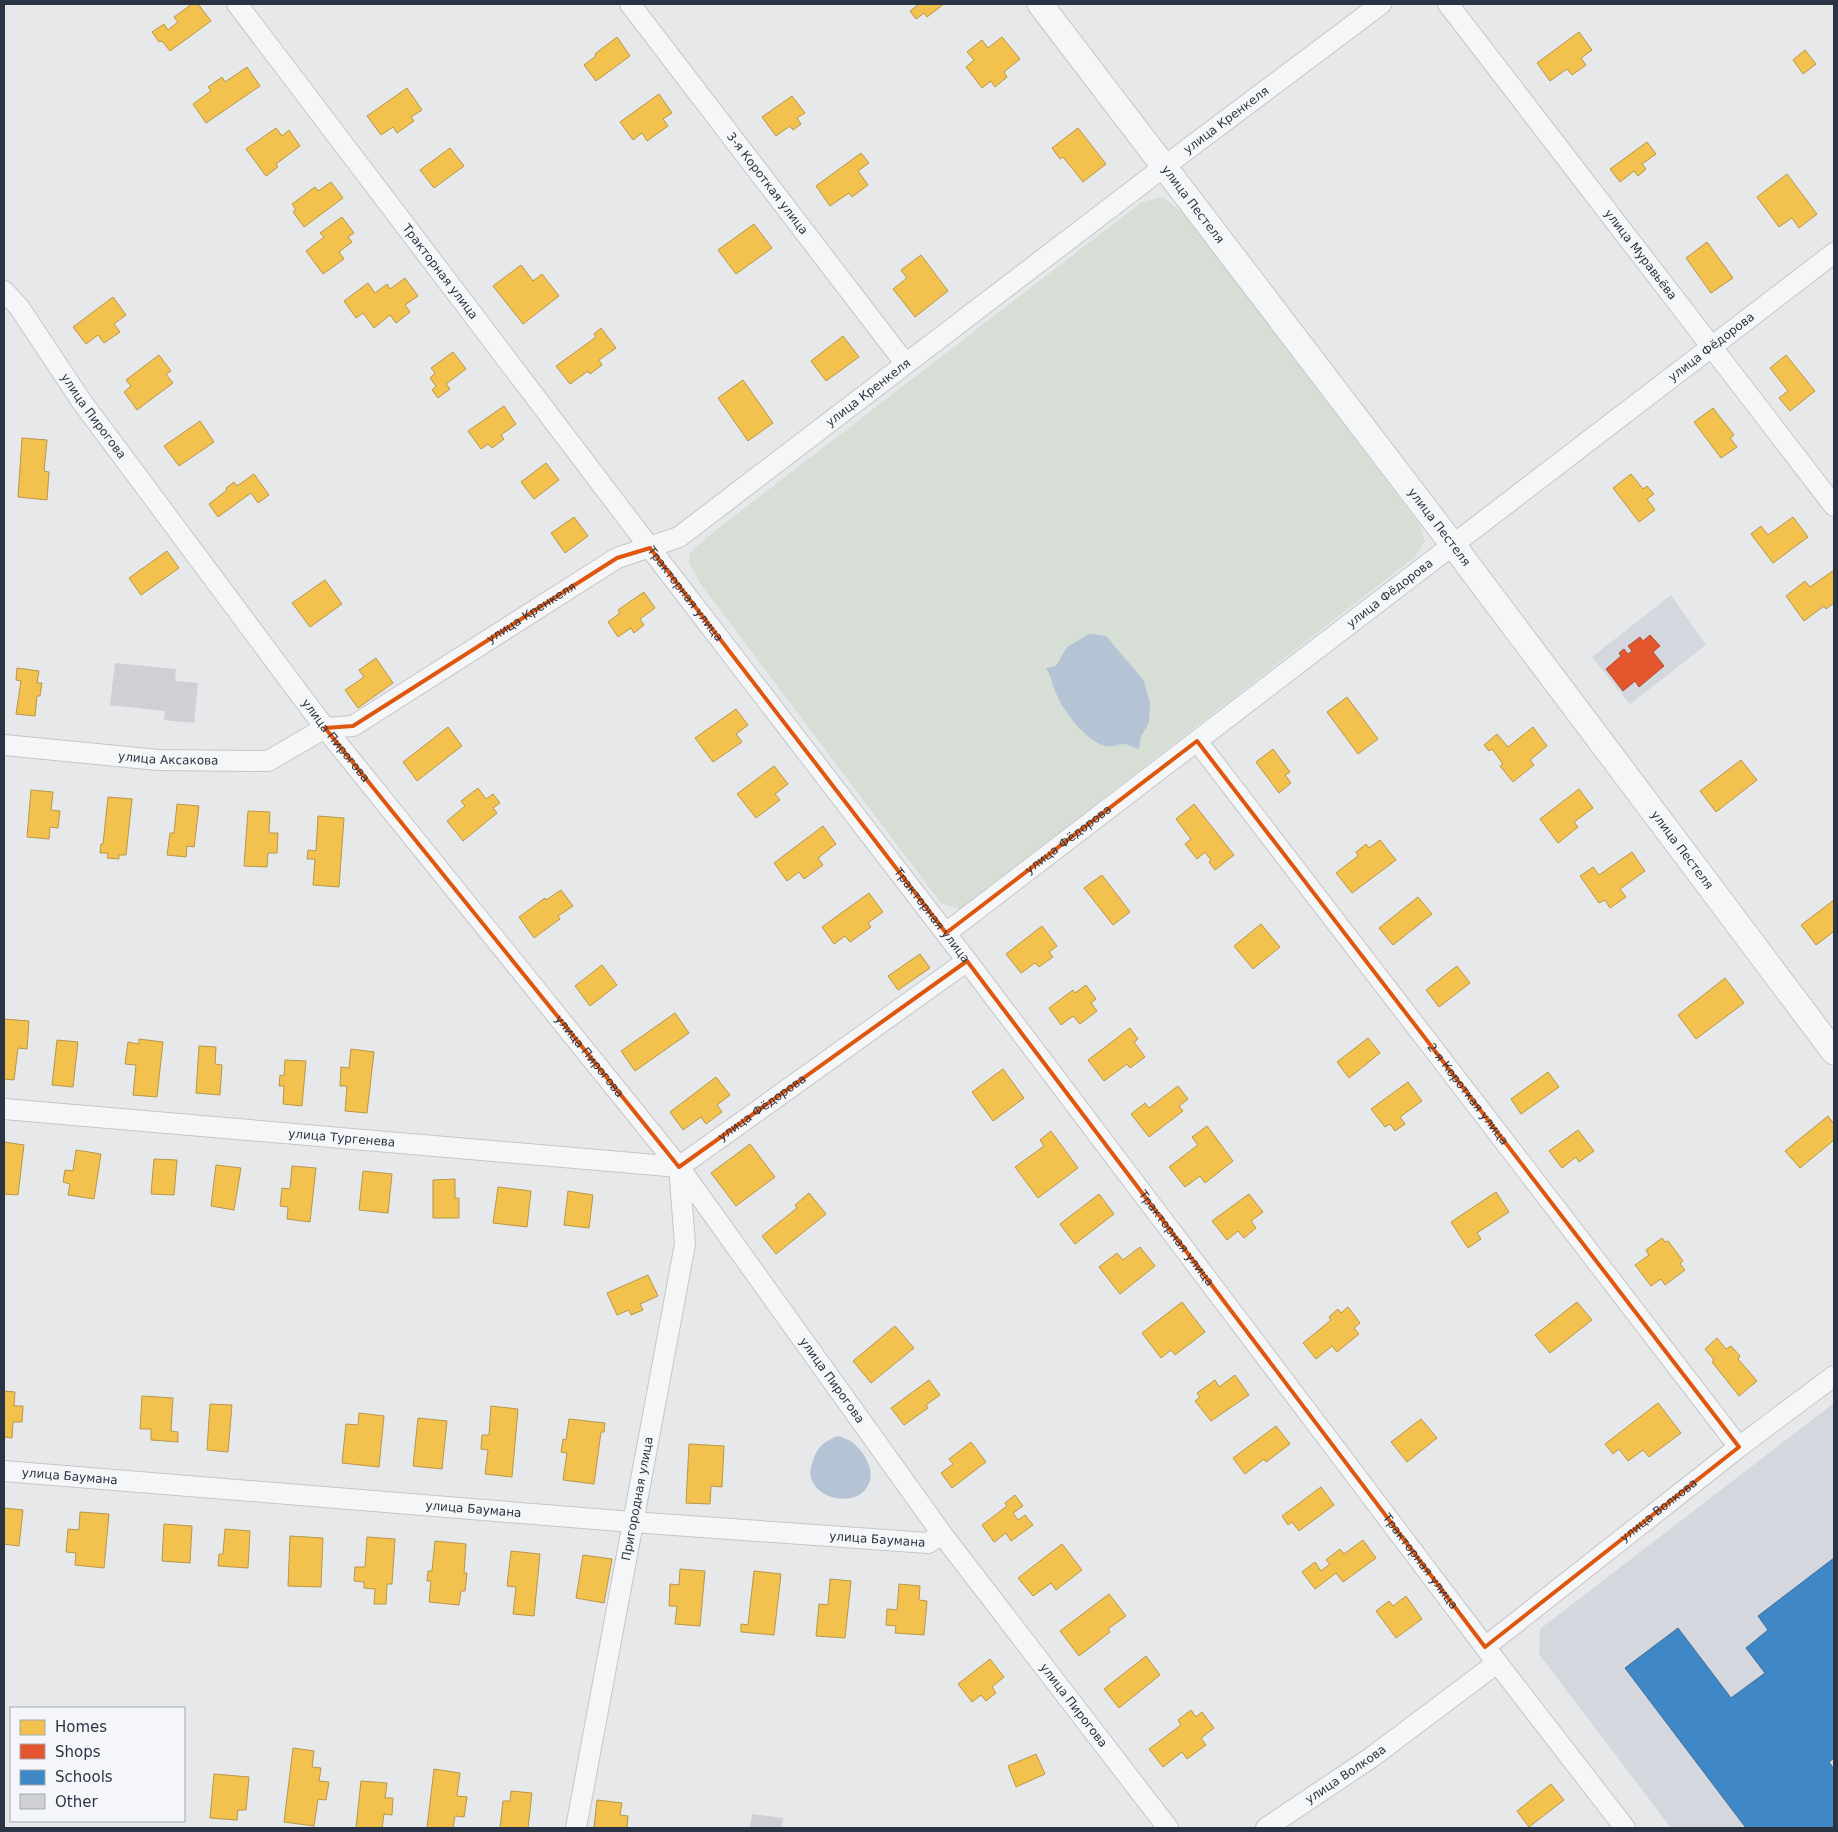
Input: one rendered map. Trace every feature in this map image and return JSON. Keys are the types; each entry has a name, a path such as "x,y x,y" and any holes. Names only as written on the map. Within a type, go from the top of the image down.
{"street":[{"name":"Тракторная улица","path":"237,4 650,548 968,961 1485,1648 1625,1828"},
{"name":"3-я Короткая улица","path":"630,4 905,363"},
{"name":"улица Пестеля","path":"1040,4 1453,545 1834,1052"},
{"name":"улица Кренкеля","path":"325,728 353,726 617,558 679,537 1164,166 1381,4"},
{"name":"улица Муравьёва","path":"1448,4 1834,506"},
{"name":"улица Фёдорова","path":"946,933 1834,254"},
{"name":"улица Пирогова","path":"4,291 19,307 88,410 325,728 679,1167 942,1534 1168,1828"},
{"name":"улица Аксакова","path":"4,745 158,760 268,761 325,728"},
{"name":"2-я Короткая улица","path":"1197,741 1739,1447"},
{"name":"улица Фёдорова","path":"679,1167 968,961"},
{"name":"улица Тургенева","path":"4,1109 679,1167"},
{"name":"Пригородная улица","path":"576,1828 685,1244 679,1167"},
{"name":"улица Волкова","path":"1485,1648 1739,1447 1834,1376"},
{"name":"улица Баумана","path":"4,1471 632,1522 928,1543 942,1534"},
{"name":"улица Волкова","path":"1266,1828 1372,1757 1497,1663"}],"highlighted area":[{"path":"650,548 946,933 1197,741 1739,1447 1485,1647 967,961 679,1167 325,728 353,726 617,558"}],"shaded area":[{"path":"1163,197 1190,219 1419,524 1425,541 1415,557 960,909 941,903 702,586 689,563 690,553 711,534 1142,202"},
{"path":"1671,595 1706,645 1630,704 1592,657"},
{"path":"1834,1403 1834,1828 1671,1828 1539,1654 1540,1629"}],"water":[{"path":"1089,634 1106,636 1144,681 1150,703 1149,723 1141,736 1139,749 1124,744 1111,747 1098,743 1083,732 1059,700 1046,668 1056,666 1067,647"},
{"path":"838,1436 850,1441 857,1447 869,1465 870,1479 868,1485 858,1496 842,1499 826,1495 814,1484 810,1475 820,1447"}],"building: Homes":[{"path":"192,4 198,4 211,21 170,51 162,41 159,42 152,32 164,24 168,30 178,22 174,17"},
{"path":"916,4 944,4 927,17 924,13 916,19 910,11 918,5"},
{"path":"1579,32 1592,50 1581,58 1586,65 1572,75 1567,69 1550,81 1537,63"},
{"path":"617,37 630,56 596,81 584,65"},
{"path":"1002,37 1020,59 1004,72 1007,77 995,87 991,81 982,88 966,67 974,60 967,52 982,40 988,48"},
{"path":"1805,50 1816,64 1803,74 1793,60"},
{"path":"247,67 260,86 206,123 193,104 211,91 208,87 222,77 225,82"},
{"path":"407,88 422,110 411,117 414,121 397,133 393,127 381,135 367,116"},
{"path":"659,94 672,113 663,119 668,126 647,141 642,133 633,140 620,122"},
{"path":"792,96 805,113 797,118 801,124 793,130 790,126 776,136 762,117"},
{"path":"276,128 282,136 289,130 300,146 276,164 278,167 266,176 246,149"},
{"path":"1078,128 1106,164 1083,182 1063,157 1060,159 1052,148"},
{"path":"1647,142 1656,154 1642,164 1646,169 1638,176 1634,171 1620,182 1610,169"},
{"path":"450,148 464,166 434,188 420,170"},
{"path":"861,153 869,163 858,171 868,185 852,197 849,193 830,206 816,186"},
{"path":"1787,174 1817,214 1799,228 1792,218 1779,227 1757,197"},
{"path":"331,182 343,198 304,227 293,212 296,210 292,204 315,187 318,191"},
{"path":"342,217 354,233 348,237 352,242 339,252 344,259 323,274 306,251 324,237 320,233"},
{"path":"754,224 772,248 736,274 718,250"},
{"path":"1707,242 1733,278 1711,293 1686,258"},
{"path":"921,255 948,291 915,317 893,289 907,278 901,270"},
{"path":"521,265 533,281 542,274 559,296 523,324 493,286"},
{"path":"405,278 418,296 405,305 410,312 396,323 390,315 374,328 363,313 356,318 344,301 368,283 375,293 387,284 390,289"},
{"path":"113,297 126,315 114,324 120,332 104,343 98,335 86,344 73,327"},
{"path":"601,328 616,348 599,360 602,365 590,374 588,371 570,384 556,366 596,337 594,334"},
{"path":"843,336 859,357 826,381 811,361"},
{"path":"453,352 466,369 446,384 450,389 438,398 432,390 436,386 430,378 435,373 431,368"},
{"path":"159,355 171,371 166,374 173,383 137,410 124,392 131,386 126,380"},
{"path":"1786,355 1815,391 1790,411 1779,398 1788,391 1770,368"},
{"path":"743,380 773,423 748,441 718,398"},
{"path":"504,406 516,424 501,435 504,439 492,448 488,444 481,449 468,431"},
{"path":"1713,408 1734,435 1730,438 1737,447 1721,458 1694,422"},
{"path":"200,421 214,442 179,466 164,446"},
{"path":"22,438 47,440 44,471 49,472 47,500 18,497"},
{"path":"546,463 559,480 534,499 521,482"},
{"path":"254,474 269,495 258,503 251,493 218,517 209,504 234,482 237,486"},
{"path":"1631,474 1643,489 1647,486 1654,494 1647,499 1655,510 1639,522 1613,488"},
{"path":"574,517 588,536 565,553 551,533"},
{"path":"1793,517 1808,537 1773,563 1751,534 1761,526 1768,535"},
{"path":"167,551 179,568 141,595 129,578"},
{"path":"1834,570 1834,603 1826,609 1824,606 1804,621 1786,596 1805,581 1810,587"},
{"path":"325,580 342,604 310,627 292,603"},
{"path":"644,592 655,608 640,619 644,625 634,633 631,628 618,637 608,622 620,613 618,610"},
{"path":"376,658 393,683 358,708 345,690 364,677 359,670"},
{"path":"17,668 39,671 37,683 42,683 40,696 37,696 35,716 16,714 21,681 16,680"},
{"path":"1347,697 1378,739 1358,754 1327,712"},
{"path":"736,709 748,725 736,734 742,742 713,762 695,738"},
{"path":"448,727 462,746 417,781 403,762"},
{"path":"1533,727 1547,746 1530,760 1534,765 1513,782 1500,766 1503,764 1492,749 1489,751 1484,745 1497,734 1508,747"},
{"path":"1273,749 1290,772 1285,775 1291,783 1279,793 1256,762"},
{"path":"1741,760 1757,780 1716,812 1700,791"},
{"path":"774,766 788,784 775,794 780,800 756,818 737,794"},
{"path":"478,788 486,799 493,794 500,803 493,808 497,813 463,841 447,821 465,806 461,801"},
{"path":"1579,789 1593,808 1574,822 1578,827 1558,843 1540,819"},
{"path":"31,790 53,792 51,810 60,811 58,828 50,827 49,839 27,837"},
{"path":"108,797 132,799 126,855 119,855 119,859 107,858 108,853 100,853 101,844 103,844"},
{"path":"177,804 199,806 194,847 187,846 186,857 167,855 170,833 174,833"},
{"path":"1194,804 1234,855 1215,870 1205,852 1197,859 1185,844 1191,839 1176,819"},
{"path":"248,811 270,812 269,833 278,833 277,853 268,853 267,867 244,866"},
{"path":"318,816 344,818 339,887 313,885 315,859 307,859 308,850 316,851"},
{"path":"823,826 836,844 818,858 823,865 804,879 799,872 787,881 774,863"},
{"path":"1380,840 1396,860 1352,893 1336,873 1358,856 1356,852 1366,844 1369,848"},
{"path":"1632,852 1645,871 1620,889 1626,897 1610,908 1605,900 1599,903 1580,876 1593,867 1599,875"},
{"path":"1102,875 1130,912 1113,925 1084,888"},
{"path":"561,890 573,906 558,916 560,919 534,938 519,917 545,898 546,900"},
{"path":"869,893 883,912 868,923 871,927 850,942 845,936 834,944 822,927"},
{"path":"1418,897 1432,914 1393,945 1379,928"},
{"path":"1834,900 1834,935 1833,932 1816,945 1801,925"},
{"path":"1261,924 1280,947 1253,969 1234,946"},
{"path":"1042,926 1057,946 1049,952 1053,957 1039,967 1035,963 1021,973 1006,954"},
{"path":"920,954 930,968 898,990 888,976"},
{"path":"602,965 617,985 590,1006 575,986"},
{"path":"1457,966 1470,983 1439,1007 1426,990"},
{"path":"1725,978 1744,1003 1696,1039 1678,1015"},
{"path":"1086,985 1096,999 1091,1003 1097,1011 1080,1024 1073,1016 1061,1025 1049,1008 1073,990 1075,993"},
{"path":"675,1013 689,1033 635,1071 621,1051"},
{"path":"4,1019 29,1021 27,1049 18,1048 14,1080 4,1079"},
{"path":"1130,1028 1138,1039 1134,1042 1145,1057 1130,1068 1127,1064 1104,1081 1088,1060"},
{"path":"1368,1038 1380,1053 1349,1078 1337,1062"},
{"path":"139,1039 163,1042 157,1097 133,1095 136,1065 125,1064 128,1042 139,1044"},
{"path":"57,1040 78,1042 73,1087 52,1085"},
{"path":"199,1046 216,1047 215,1064 222,1065 220,1095 196,1093"},
{"path":"351,1049 374,1052 367,1113 345,1111 347,1086 340,1086 341,1067 349,1068"},
{"path":"285,1060 306,1061 302,1106 283,1104 284,1086 279,1086 280,1075 284,1076"},
{"path":"1003,1069 1024,1098 993,1121 972,1092"},
{"path":"1548,1072 1559,1087 1521,1114 1511,1099"},
{"path":"716,1077 730,1095 717,1105 722,1112 706,1124 701,1117 683,1130 670,1112"},
{"path":"1408,1082 1422,1101 1400,1117 1405,1124 1395,1131 1390,1124 1385,1127 1371,1109"},
{"path":"1178,1086 1188,1099 1179,1106 1183,1111 1149,1137 1131,1114 1145,1103 1149,1108"},
{"path":"1828,1116 1834,1124 1834,1140 1800,1168 1785,1151"},
{"path":"1207,1126 1233,1161 1205,1183 1200,1176 1185,1187 1169,1167 1198,1145 1192,1137"},
{"path":"1578,1130 1594,1151 1579,1162 1576,1157 1562,1168 1549,1151"},
{"path":"1051,1131 1078,1168 1038,1198 1015,1167 1044,1146 1040,1140"},
{"path":"4,1142 24,1145 18,1195 4,1194"},
{"path":"750,1144 775,1177 736,1206 711,1173"},
{"path":"76,1150 101,1154 94,1199 68,1195 70,1184 63,1182 65,1170 73,1171"},
{"path":"154,1159 177,1160 174,1195 151,1194"},
{"path":"216,1165 241,1168 234,1210 211,1206"},
{"path":"292,1166 316,1168 310,1222 287,1219 288,1207 280,1206 282,1188 290,1189"},
{"path":"363,1171 392,1174 388,1213 359,1210"},
{"path":"455,1179 455,1198 459,1198 459,1218 433,1218 433,1180"},
{"path":"498,1187 531,1191 527,1227 493,1223"},
{"path":"568,1191 593,1195 589,1228 564,1225"},
{"path":"1496,1192 1509,1212 1477,1233 1481,1239 1468,1248 1451,1222"},
{"path":"809,1193 826,1214 776,1254 762,1236 797,1208 795,1205"},
{"path":"1099,1194 1114,1214 1075,1244 1060,1224"},
{"path":"1249,1194 1263,1212 1251,1221 1256,1228 1244,1238 1238,1231 1227,1240 1212,1221"},
{"path":"1662,1238 1665,1242 1668,1241 1683,1261 1680,1264 1685,1270 1665,1285 1661,1279 1651,1286 1635,1265 1649,1255 1646,1250"},
{"path":"1140,1247 1155,1266 1120,1294 1099,1267 1117,1253 1123,1260"},
{"path":"648,1275 658,1296 640,1304 643,1310 631,1315 629,1310 617,1315 607,1293"},
{"path":"1182,1302 1205,1332 1175,1355 1171,1350 1161,1358 1142,1333"},
{"path":"1577,1302 1592,1320 1550,1353 1535,1335"},
{"path":"1348,1307 1360,1323 1354,1328 1359,1334 1337,1352 1332,1346 1316,1359 1303,1343 1331,1320 1329,1317 1338,1309 1341,1313"},
{"path":"895,1326 914,1348 871,1383 853,1361"},
{"path":"1717,1338 1726,1349 1731,1346 1740,1356 1738,1359 1757,1381 1739,1396 1712,1362 1714,1360 1705,1349"},
{"path":"1235,1375 1249,1395 1211,1421 1195,1401 1200,1397 1197,1393 1215,1380 1219,1387"},
{"path":"929,1380 940,1395 926,1405 928,1408 904,1425 891,1408"},
{"path":"4,1391 15,1392 14,1406 23,1406 22,1422 13,1422 12,1438 4,1437"},
{"path":"142,1396 173,1398 171,1431 178,1432 178,1442 151,1440 151,1429 140,1429"},
{"path":"1658,1403 1681,1433 1649,1457 1643,1450 1628,1461 1619,1449 1613,1454 1605,1444"},
{"path":"210,1404 232,1405 228,1452 207,1450"},
{"path":"491,1406 518,1409 512,1477 485,1474 488,1450 481,1449 482,1435 489,1435"},
{"path":"359,1413 384,1416 379,1467 342,1463 346,1424 358,1425"},
{"path":"418,1418 447,1421 442,1469 413,1466"},
{"path":"569,1419 605,1423 604,1432 601,1432 594,1484 563,1480 567,1453 561,1452 563,1439 566,1440"},
{"path":"1421,1419 1437,1438 1407,1462 1391,1442"},
{"path":"1276,1426 1290,1444 1266,1462 1264,1459 1245,1474 1233,1458"},
{"path":"971,1442 986,1462 952,1488 941,1473 953,1464 949,1459"},
{"path":"689,1444 724,1446 722,1487 711,1486 710,1504 686,1503"},
{"path":"1321,1487 1334,1505 1299,1531 1292,1522 1288,1525 1282,1516"},
{"path":"1015,1495 1023,1506 1013,1513 1018,1520 1025,1515 1033,1525 1011,1541 1006,1533 994,1542 982,1525 1007,1506 1005,1503"},
{"path":"4,1508 23,1510 19,1546 4,1544"},
{"path":"80,1512 109,1514 104,1568 75,1565 76,1553 66,1552 68,1529 79,1530"},
{"path":"164,1524 192,1526 190,1563 162,1561"},
{"path":"225,1529 250,1531 248,1568 218,1566 219,1554 223,1554"},
{"path":"290,1536 323,1538 321,1587 288,1586"},
{"path":"367,1537 395,1539 392,1584 387,1584 386,1604 374,1604 375,1589 364,1588 364,1582 354,1581 355,1567 365,1567"},
{"path":"1363,1540 1376,1558 1343,1582 1336,1573 1315,1589 1302,1572 1315,1562 1321,1571 1330,1564 1326,1560 1340,1549 1344,1554"},
{"path":"435,1541 466,1544 464,1573 467,1573 465,1591 461,1591 459,1605 429,1602 431,1581 427,1581 428,1571 432,1571"},
{"path":"1062,1544 1082,1570 1056,1590 1051,1583 1033,1596 1018,1578"},
{"path":"511,1551 540,1554 534,1616 513,1614 516,1587 507,1586"},
{"path":"583,1555 612,1559 604,1603 576,1598"},
{"path":"680,1569 705,1571 700,1626 675,1624 677,1606 669,1606 670,1584 679,1585"},
{"path":"754,1571 781,1574 774,1635 741,1632 741,1624 748,1625"},
{"path":"830,1579 851,1581 845,1638 816,1636 819,1604 828,1605"},
{"path":"899,1584 920,1586 919,1600 927,1601 924,1635 895,1633 896,1626 886,1625 887,1609 897,1610"},
{"path":"1109,1594 1126,1616 1108,1629 1110,1632 1079,1656 1060,1631"},
{"path":"1406,1596 1422,1619 1396,1638 1376,1611 1389,1601 1393,1606"},
{"path":"1146,1656 1160,1675 1119,1708 1104,1689"},
{"path":"990,1659 1004,1677 992,1687 996,1693 986,1701 981,1695 972,1702 958,1684"},
{"path":"1191,1710 1196,1717 1202,1712 1214,1728 1201,1738 1206,1745 1187,1759 1182,1752 1163,1767 1149,1749 1181,1725 1178,1720"},
{"path":"293,1748 314,1751 312,1767 321,1768 319,1781 329,1782 326,1800 318,1799 314,1826 284,1822"},
{"path":"1036,1754 1045,1774 1016,1787 1008,1766"},
{"path":"434,1769 460,1773 457,1796 467,1797 464,1817 455,1816 453,1828 427,1828"},
{"path":"214,1774 249,1777 246,1810 238,1810 237,1820 210,1818"},
{"path":"361,1781 387,1783 385,1798 393,1798 392,1815 384,1814 382,1828 356,1828"},
{"path":"1551,1784 1564,1800 1529,1827 1517,1811"},
{"path":"511,1791 532,1793 528,1828 500,1828 503,1801 510,1801"},
{"path":"597,1800 622,1803 620,1815 628,1816 627,1828 594,1828"}],"building: Shops":[{"path":"1650,635 1660,646 1653,652 1664,666 1639,687 1635,681 1623,691 1606,669 1621,656 1619,653 1624,649 1628,654 1632,651 1628,646 1640,637 1643,641"}],"building: Schools":[{"path":"1834,1558 1834,1758 1829,1762 1834,1769 1834,1828 1746,1828 1625,1668 1678,1628 1731,1698 1765,1673 1746,1648 1768,1630 1758,1616"}],"building: Other":[{"path":"115,663 176,669 175,681 198,683 194,723 164,720 165,711 110,705"},
{"path":"752,1814 783,1818 782,1828 750,1828"}]}
